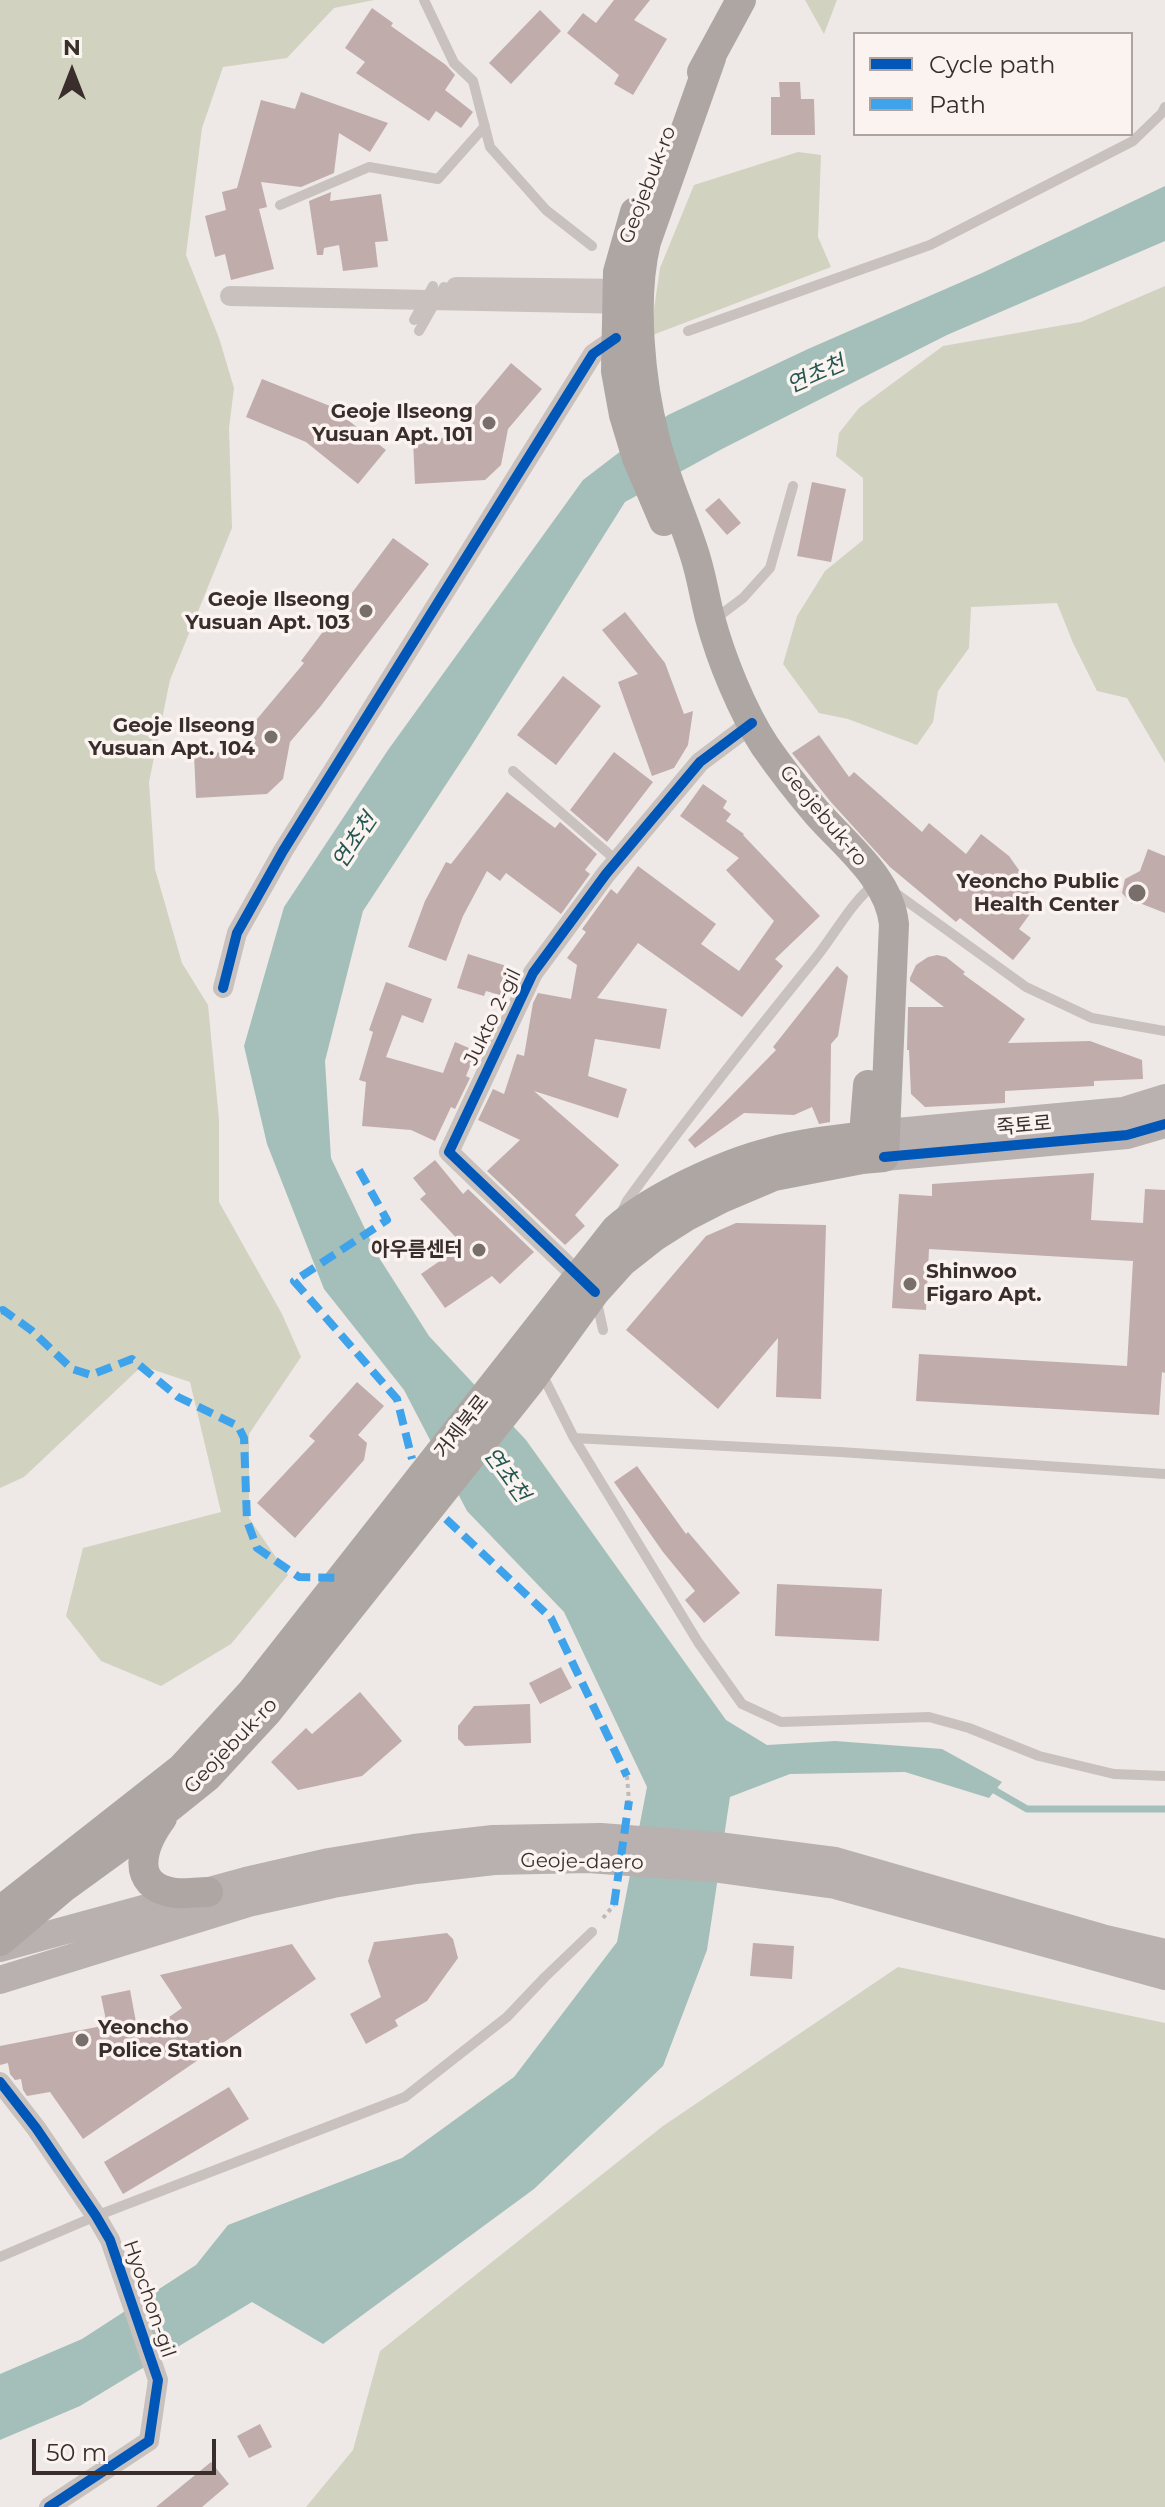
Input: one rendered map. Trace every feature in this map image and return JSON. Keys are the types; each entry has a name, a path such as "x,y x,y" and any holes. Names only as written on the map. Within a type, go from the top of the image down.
{"main road":[{"name":"Geojebuk-ro","path":"629,366 629,296 621,256 650,172 680,105 711,58 741,0"},
{"name":"Geojebuk-ro","path":"629,296 616,338 655,442 671,514 697,561 705,624 741,702 746,727 893,909 874,1146"},
{"name":"죽토로","path":"874,1146 1123,1111 1165,1098"},
{"name":"죽토로","path":"874,1146 1127,1135 1165,1124"},
{"path":"587,1284 655,1236 722,1198 774,1176 874,1146"},
{"path":"528,1363 587,1284 616,1229 633,1215 735,1165 771,1152 874,1146"},
{"name":"거제북로","path":"417,1503 528,1363"},
{"name":"Geojebuk-ro","path":"0,1941 64,1887 207,1777 268,1711 417,1503"},
{"name":"Geojebuk-ro","path":"0,1911 182,1768 417,1503"},
{"path":"171,1806 149,1841 143,1868 152,1883 163,1890 208,1892"},
{"name":"Geoje-daero","path":"0,1948 329,1862 493,1839 590,1848 712,1868 758,1862 835,1861 1102,1938 1165,1953"},
{"name":"Geoje-daero","path":"0,1980 252,1902 416,1870 590,1848"},
{"name":"Geoje-daero","path":"758,1862 1165,1976"}],"street":[{"path":"230,290 629,296"},
{"path":"223,988 237,933 283,851 593,354 616,338"},
{"name":"Jukto 2-gil","path":"587,1284 449,1152 533,973 617,861 700,762 746,727"},
{"name":"Hyochon-gil","path":"0,2082 36,2128 110,2240 158,2380 149,2441 49,2507"}],"lane":[{"path":"424,0 454,63 473,81 490,147 546,210 592,246"},
{"path":"688,331 930,245 1133,141 1165,107"},
{"path":"280,205 369,167 438,179 485,126"},
{"path":"416,326 435,293"},
{"path":"705,624 743,598 770,568 793,486"},
{"path":"513,771 617,861"},
{"path":"616,1229 627,1201 704,1095 872,886 1026,987 1092,1018 1165,1031"},
{"path":"587,1284 603,1330"},
{"path":"528,1363 698,1642 742,1704 781,1722 929,1717 969,1728 1039,1756 1114,1774 1165,1776"},
{"path":"574,1438 1165,1474"},
{"path":"0,2257 96,2216 405,2097 507,2017 592,1932"}],"path":[{"path":"627,1776 629,1801"}],"green space":[{"path":"0,0 374,0 334,8 287,58 223,67 202,128 186,255 219,338 234,388 229,428 232,528 170,680 149,782 155,869 182,963 208,1005 219,1119 219,1202 282,1314 301,1357 249,1434 249,1518 288,1575 231,1644 161,1686 101,1661 66,1616 83,1548 221,1512 190,1382 142,1366 24,1477 0,1488"},
{"path":"805,0 837,0 824,34"},
{"path":"798,152 821,155 818,237 831,267 650,336 660,268 694,185"},
{"path":"1165,286 1165,763 1127,698 1097,691 1057,603 971,607 969,648 938,691 933,722 917,745 848,719 819,713 783,664 797,616 825,571 863,540 863,478 836,456 839,433 859,408 943,346 1081,322"},
{"path":"898,1967 1165,2023 1165,2507 306,2507 353,2450 380,2351 663,2126"}],"water":[{"name":"연초천","path":"1165,186 1165,241 947,335 625,502 363,911 325,1061 331,1158 378,1256 429,1336 526,1440 726,1720 767,1745 835,1741 942,1749 1002,1782 989,1798 905,1772 790,1774 730,1797 707,1950 663,2066 534,2189 323,2344 252,2302 80,2406 0,2440 0,2374 82,2339 196,2265 228,2225 402,2158 514,2077 617,1942 647,1787 564,1612 467,1511 404,1390 324,1289 267,1144 244,1046 284,907 388,750 583,480 668,415 808,349 982,273"}],"building":[{"path":"614,0 650,0 634,20 667,39 633,95 614,84 619,75 567,33 583,13 596,23"},
{"path":"372,8 455,75 445,90 473,112 461,128 436,111 429,121 356,73 365,62 345,48"},
{"path":"540,10 561,31 511,84 489,63"},
{"path":"779,82 800,82 801,99 814,99 815,135 771,135 771,97 780,97"},
{"path":"301,92 388,123 370,152 339,133 334,173 301,187 261,182 267,207 259,209 274,269 231,280 225,254 215,257 205,216 226,210 222,192 237,188 261,100 295,109"},
{"path":"331,192 330,201 381,194 388,241 375,242 378,267 343,271 339,245 324,248 323,255 317,255 309,201"},
{"name":"Geoje Ilseong Yusuan Apt. 101","path":"511,363 542,389 508,429 501,465 485,480 415,484 413,440 462,437 466,417"},
{"path":"262,379 330,406 386,450 358,484 306,442 246,417"},
{"path":"812,482 846,489 831,562 797,556"},
{"path":"719,498 741,523 727,535 705,510"},
{"path":"393,538 429,564 290,742 283,779 267,794 196,798 194,754 243,751 247,731 304,663 301,661"},
{"path":"625,612 665,663 684,714 693,711 688,745 674,768 652,776 618,682 638,674 602,630"},
{"path":"563,676 601,706 556,765 517,735"},
{"path":"819,735 849,777 854,772 922,832 929,823 966,854 981,834 1009,856 1040,900 1019,929 1031,938 1013,960 960,918 956,922 890,867 830,801 792,753"},
{"path":"614,752 653,782 607,842 570,810"},
{"path":"703,784 727,801 723,808 731,814 726,821 744,834 820,916 775,959 783,966 742,1017 638,943 597,998 667,1009 660,1049 595,1039 588,1076 627,1089 618,1118 534,1091 619,1165 575,1215 585,1226 565,1245 487,1171 520,1140 478,1120 493,1089 504,1094 517,1054 524,1056 533,1003 538,993 571,999 577,965 567,958 586,932 582,929 611,889 617,894 638,866 716,924 701,944 739,971 774,921 726,870 739,858 680,816"},
{"path":"507,792 555,828 560,822 597,854 585,870 590,874 561,914 506,873 500,881 487,871 463,916 446,961 408,947 425,901 446,862 451,864"},
{"path":"1148,849 1165,856 1165,913 1142,904 1132,904 1122,893 1125,879 1140,871"},
{"path":"468,954 513,968 503,996 486,991 484,996 457,988"},
{"path":"937,955 946,957 965,972 963,974 1025,1019 1008,1043 1090,1041 1142,1060 1143,1079 1094,1081 1094,1086 1005,1091 1005,1103 925,1107 911,1094 907,1050 908,1007 944,1007 910,978 916,965"},
{"path":"837,966 848,976 838,1036 831,1044 830,1122 819,1124 812,1107 794,1115 744,1113 695,1148 688,1140 776,1050 773,1047"},
{"path":"386,982 432,999 423,1023 402,1015 386,1057 443,1073 455,1042 476,1051 466,1076 470,1078 455,1109 451,1107 435,1141 411,1130 362,1126 366,1082 359,1080 373,1032 369,1030"},
{"path":"435,1160 463,1194 468,1189 534,1252 500,1284 492,1276 445,1308 421,1274 463,1245 420,1199 426,1194 413,1178"},
{"name":"Shinwoo Figaro Apt.","path":"1094,1173 1091,1220 1143,1223 1145,1189 1165,1190 1165,1373 1162,1372 1159,1415 916,1401 919,1354 1127,1366 1133,1261 929,1249 926,1310 892,1308 899,1194 932,1196 932,1184"},
{"path":"736,1223 826,1225 821,1399 776,1397 778,1338 718,1409 626,1330 706,1236"},
{"path":"357,1382 384,1406 358,1435 367,1443 364,1460 295,1538 257,1503 315,1441 309,1436"},
{"path":"637,1466 686,1534 688,1532 740,1593 704,1623 685,1600 695,1591 663,1552 614,1482"},
{"path":"777,1584 882,1589 879,1641 775,1636"},
{"path":"561,1667 572,1688 540,1704 529,1683"},
{"path":"360,1692 402,1741 362,1776 298,1790 271,1762 306,1728 312,1734"},
{"path":"530,1704 531,1743 465,1746 458,1739 458,1726 474,1706"},
{"path":"447,1933 453,1939 458,1958 427,2001 395,2020 398,2026 366,2044 350,2014 381,1997 368,1961 374,1942"},
{"path":"753,1943 794,1946 792,1979 750,1976"},
{"path":"292,1944 316,1979 83,2139 50,2092 27,2096 21,2079 15,2080 10,2074 8,2063 0,2065 0,2046 107,2025 101,1996 130,1990 139,2038 182,2008 160,1975"},
{"path":"229,2087 249,2119 123,2194 104,2162"},
{"path":"260,2424 272,2447 249,2458 237,2436"},
{"path":"211,2462 229,2484 202,2507 156,2507"}],"waterway":[{"path":"989,1787 1027,1809 1165,1809"}],"marked path":[{"path":"359,1170 387,1220 294,1281 397,1399 412,1459"},
{"path":"0,1311 3,1310 31,1330 72,1369 91,1375 132,1359 178,1397 238,1426 244,1438 247,1521 257,1548 299,1577 342,1578"},
{"path":"446,1519 551,1618 627,1776"},
{"path":"614,1905 629,1801"}],"cycle path":[{"path":"223,988 237,933 283,851 593,354 616,338"},
{"path":"595,1292 449,1152 533,973 606,874 700,762 752,723"},
{"path":"884,1157 1127,1135 1165,1124"},
{"path":"0,2082 36,2128 110,2240 158,2380 149,2441 49,2507"}],"place":[{"name":"Geoje Ilseong Yusuan Apt. 101","path":"489,423"},
{"name":"Geoje Ilseong Yusuan Apt. 103","path":"366,611"},
{"name":"Geoje Ilseong Yusuan Apt. 104","path":"271,737"},
{"name":"Yeoncho Public Health Center","path":"1137,893"},
{"name":"아우름센터","path":"479,1250"},
{"name":"Shinwoo Figaro Apt.","path":"910,1284"},
{"name":"Yeoncho Police Station","path":"82,2040"}]}
